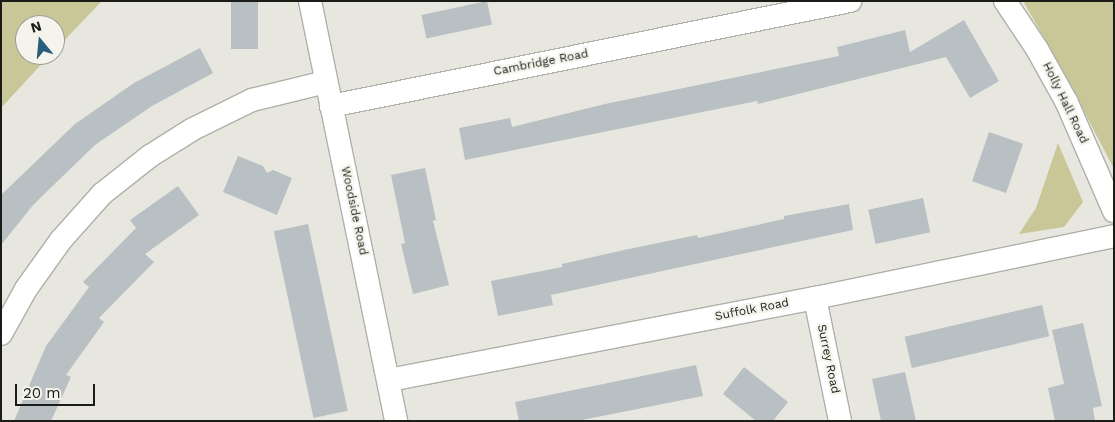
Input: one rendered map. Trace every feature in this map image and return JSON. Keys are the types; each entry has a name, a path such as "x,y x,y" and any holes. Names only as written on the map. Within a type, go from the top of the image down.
{"street":[{"name":"Woodside Road","path":"310,1 396,421"},
{"path":"751,21 768,1"},
{"name":"Cambridge Road","path":"331,106 850,1"},
{"name":"Holly Hall Road","path":"1005,1 1037,49 1067,103 1114,211"},
{"path":"1,334 26,289 61,240 102,194 150,156 193,129 252,100 326,82"},
{"name":"Suffolk Road","path":"389,380 815,298 1114,236"},
{"name":"Surrey Road","path":"815,298 840,421"}],"shaded area":[{"path":"1,1 102,1 65,40 65,15 15,15 15,65 41,65 1,108"},
{"path":"1023,1 1114,1 1114,169 1063,71"},
{"path":"1058,143 1083,202 1064,227 1019,234 1036,208"}],"building":[{"path":"231,1 258,1 258,49 231,49"},
{"path":"487,1 492,24 426,38 421,15"},
{"path":"964,20 999,81 970,98 946,57 758,104 757,101 465,160 459,128 510,118 512,127 605,104 839,56 837,47 905,30 910,52"},
{"path":"200,48 213,73 152,106 95,145 34,204 1,245 1,195 75,124 134,83"},
{"path":"989,132 1023,144 1006,193 972,181"},
{"path":"238,156 263,166 267,173 273,170 292,178 277,215 223,192"},
{"path":"425,168 436,220 433,221 449,285 413,294 401,244 405,243 391,175"},
{"path":"178,186 199,215 145,254 154,262 99,318 104,322 66,375 71,377 51,421 14,421 46,346 89,287 83,282 136,228 130,220"},
{"path":"923,198 930,232 876,244 868,210"},
{"path":"849,204 853,230 551,295 553,305 498,316 491,281 562,267 562,264 624,250 697,235 698,238 784,219 784,216"},
{"path":"308,224 348,411 313,418 274,231"},
{"path":"1042,305 1049,336 912,368 905,337"},
{"path":"1083,323 1102,406 1093,408 1095,421 1055,421 1048,388 1064,384 1052,330"},
{"path":"696,365 703,396 577,421 519,421 515,402"},
{"path":"744,367 788,402 773,421 756,421 723,394"},
{"path":"905,372 916,421 881,421 872,379"}]}
